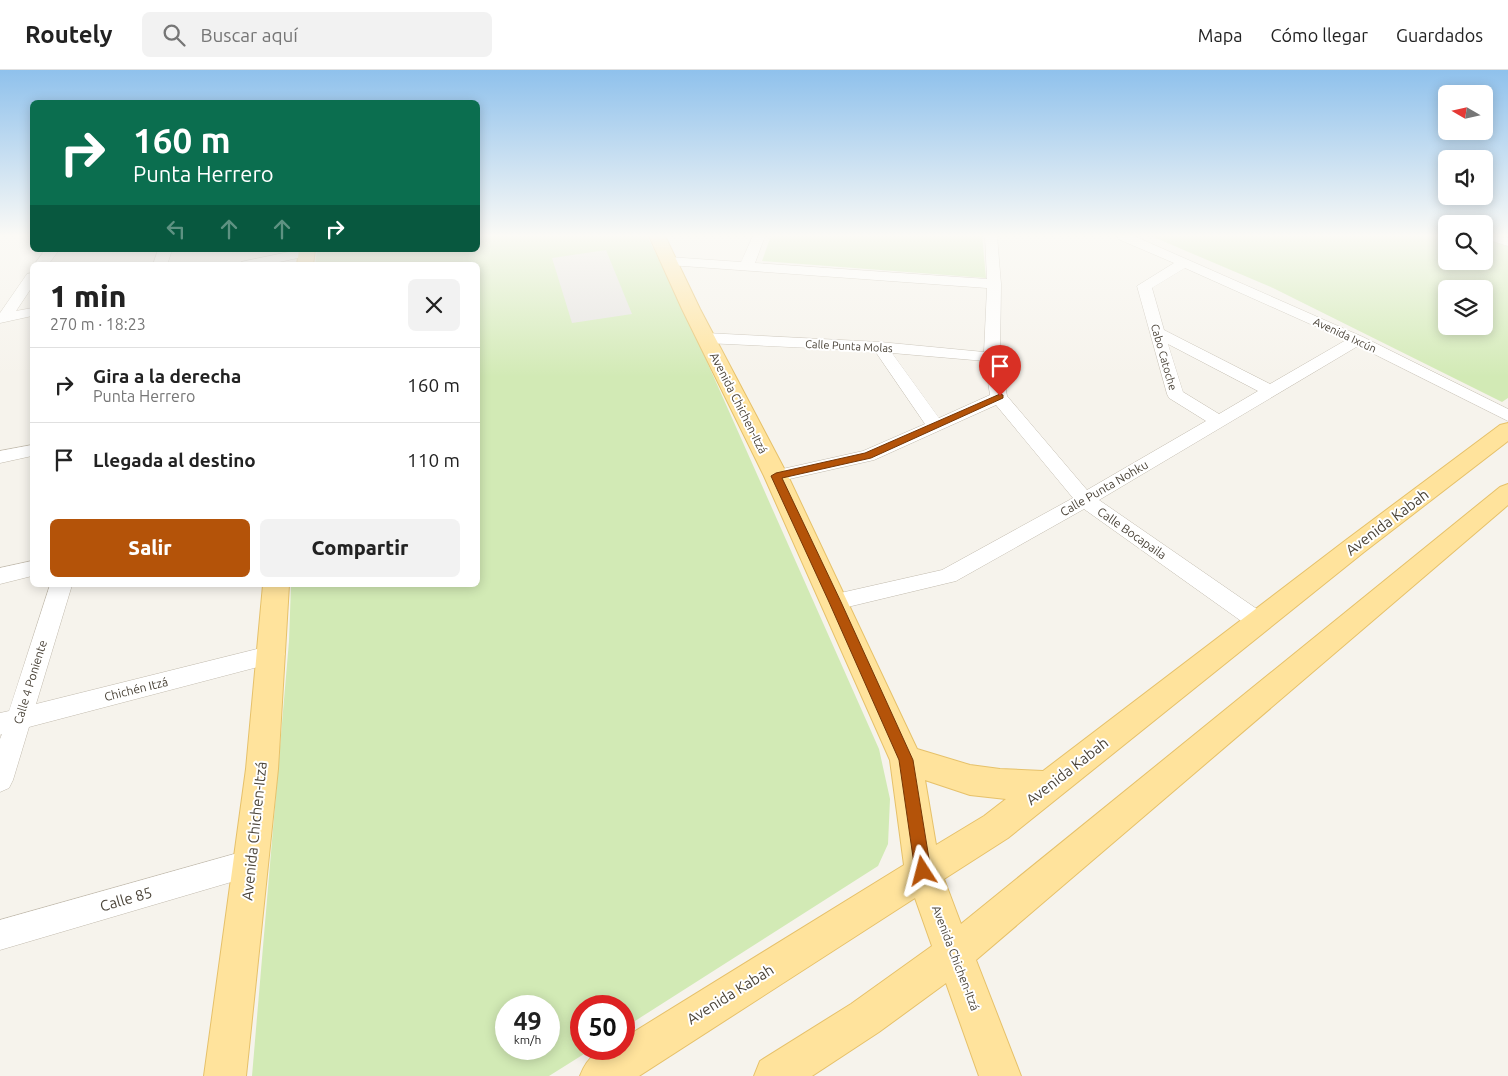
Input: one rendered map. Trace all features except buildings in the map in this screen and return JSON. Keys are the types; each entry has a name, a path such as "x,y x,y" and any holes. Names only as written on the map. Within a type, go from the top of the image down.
{"main road":[{"name":"Avenida Chichen-Itzá","path":"680,283 776,476 906,760 923,871 1000,1076"},
{"name":"Avenida Kabah","path":"601,1076 923,871 996,827 1355,546 1508,430"},
{"path":"775,1076 864,1018 954,954 1508,492"},
{"name":"Avenida Chichen-Itzá","path":"226,1076 252,864 272,654 276,587"},
{"path":"906,760 970,780 1000,784 1047,786"}],"street":[{"path":"2,318 28,283"},
{"path":"980,283 994,284"},
{"name":"Cabo Catoche","path":"1149,283 1144,286 1175,394 1218,421"},
{"name":"Avenida Ixcún","path":"1229,283 1358,340 1508,416"},
{"name":"Calle Bocapaila","path":"994,284 992,357 1000,396 1085,500 1259,622"},
{"path":"2,318 30,312"},
{"path":"1157,332 1270,391"},
{"name":"Calle Punta Molas","path":"706,338 880,347 992,357"},
{"name":"Calle Punta Nohku","path":"835,602 948,576 1085,500 1358,340"},
{"path":"880,347 936,426"},
{"path":"776,476 868,456 1000,396"},
{"path":"0,457 30,451"},
{"path":"0,576 30,569"},
{"name":"Calle 4 Poniente","path":"0,780 9,721 60,587"},
{"name":"Chichén Itzá","path":"9,721 272,654"},
{"name":"Calle 85","path":"0,935 252,864"}],"green space":[{"path":"480,283 670,283 879,749 890,799 888,844 878,866 635,1021 635,995 570,995 570,1060 574,1060 549,1076 252,1076 289,641 291,587 480,587"},
{"path":"1261,283 1438,283 1438,335 1493,335 1493,283 1508,283 1508,398 1502,402"}],"shaded area":[{"path":"560,283 619,283 632,314 572,323"}],"route":[{"path":"923,871 906,760 776,476 868,456 1000,396"}]}
